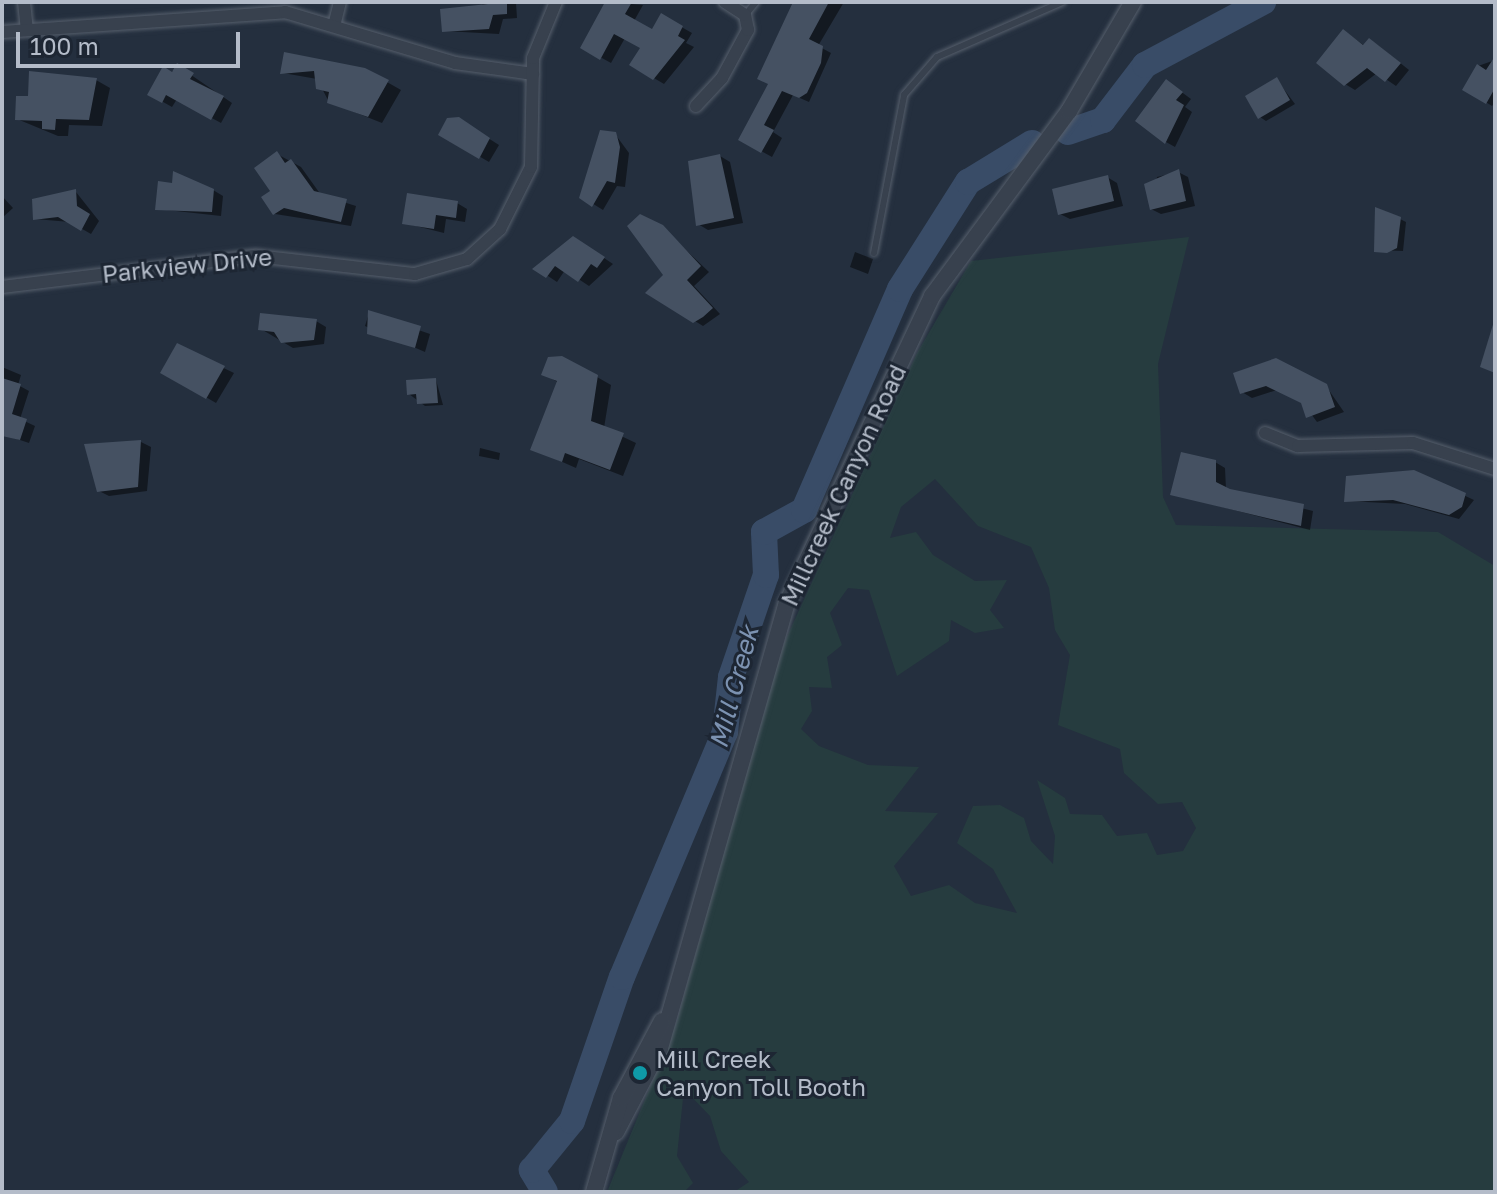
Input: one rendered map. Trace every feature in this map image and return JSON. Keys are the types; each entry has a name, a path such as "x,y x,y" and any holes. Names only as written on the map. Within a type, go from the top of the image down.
{"street":[{"path":"24,2 27,30"},
{"path":"335,22 340,2"},
{"name":"Parkview Drive","path":"2,287 256,256 415,274 444,270 486,245 524,188 535,146 533,74 536,44 556,2"},
{"path":"696,106 743,41 745,15 725,2"},
{"name":"Millcreek Canyon Road","path":"594,1192 616,1132 621,1098 663,1020 787,603 932,296 1069,111 1133,2"},
{"path":"2,32 271,12 335,22 430,56 533,74"},
{"path":"1265,433 1298,446 1413,443 1495,469"}],"lane":[{"path":"745,15 756,2"},
{"path":"874,253 904,95 937,57 1062,2"}],"green space":[{"path":"1189,237 1158,364 1163,497 1176,525 1438,532 1495,566 1495,1192 734,1192 749,1182 721,1151 710,1116 684,1089 677,1156 693,1183 684,1192 607,1192 677,1021 774,665 917,353 971,261","holes":["935,479 978,526 1031,547 1049,588 1055,630 1070,655 1058,725 1120,749 1124,773 1158,804 1182,802 1196,828 1183,851 1157,855 1147,833 1117,836 1102,815 1070,814 1065,798 1037,780 1055,836 1053,864 1031,841 1024,818 1000,805 973,806 957,843 993,869 1017,913 975,903 949,885 911,896 894,866 938,813 885,811 919,767 868,765 819,746 801,729 812,711 809,687 832,688 827,657 842,645 830,613 848,588 869,590 897,676 949,641 951,620 975,633 1004,628 990,610 1007,580 975,581 933,555 916,532 890,538 901,507"]}],"building":[{"path":"507,2 507,14 493,15 489,29 442,32 440,9"},
{"path":"605,2 632,2 625,14 652,29 661,13 683,26 678,36 685,40 653,80 629,65 640,48 614,34 600,60 580,48"},
{"path":"793,2 829,2 809,39 823,46 821,63 807,93 799,98 782,91 764,125 774,130 761,153 738,140 768,84 757,79"},
{"path":"1343,29 1363,45 1369,38 1401,63 1385,82 1367,68 1344,86 1316,63"},
{"path":"284,52 365,68 389,80 368,117 327,103 329,92 316,89 314,71 280,74"},
{"path":"1495,56 1495,88 1486,104 1462,90 1477,64 1486,70"},
{"path":"177,63 194,73 190,79 224,96 211,120 166,95 162,103 147,95 163,66 172,72"},
{"path":"29,71 97,78 89,120 56,119 55,130 42,129 42,121 15,120 16,96 28,96"},
{"path":"1277,77 1290,100 1258,119 1245,96"},
{"path":"1166,79 1183,92 1176,100 1184,105 1165,144 1135,121"},
{"path":"459,117 490,138 479,159 438,135 447,118"},
{"path":"600,130 616,132 620,147 615,183 607,181 592,207 579,198"},
{"path":"277,151 285,163 291,159 314,191 347,199 341,222 284,208 273,215 261,197 270,191 254,168"},
{"path":"720,154 734,218 696,226 688,161"},
{"path":"1179,169 1186,201 1150,210 1144,184"},
{"path":"173,171 214,189 212,212 155,210 158,181 172,183"},
{"path":"1108,175 1114,201 1058,215 1052,189"},
{"path":"76,189 77,206 90,214 81,231 58,217 33,220 32,199"},
{"path":"407,193 458,201 456,218 436,215 434,229 402,224"},
{"path":"1375,207 1401,217 1397,248 1387,253 1374,252"},
{"path":"640,214 663,225 701,266 687,280 713,308 693,323 645,293 663,275 627,226"},
{"path":"573,236 605,257 597,268 591,264 578,282 555,266 546,278 532,269"},
{"path":"368,310 421,326 415,348 367,334"},
{"path":"260,313 317,319 314,340 281,343 274,332 258,330"},
{"path":"1495,318 1495,373 1480,367"},
{"path":"177,343 225,366 206,399 160,373"},
{"path":"562,356 598,375 591,421 624,433 610,470 565,453 562,462 530,450 557,381 541,375 548,357"},
{"path":"1276,358 1327,384 1335,407 1306,418 1301,403 1266,386 1240,394 1233,373"},
{"path":"2,378 21,384 12,414 27,419 20,440 2,436"},
{"path":"436,378 438,403 417,404 416,394 407,395 406,380"},
{"path":"141,440 138,487 97,492 84,444"},
{"path":"1181,452 1216,460 1216,482 1230,489 1304,504 1301,526 1170,495"},
{"path":"1414,470 1466,493 1462,507 1449,515 1393,500 1344,502 1346,476"}],"waterway":[{"name":"Mill Creek","path":"1068,132 1103,120 1145,65 1263,2"},
{"name":"Mill Creek","path":"545,1192 532,1170 572,1121 622,977 725,732 731,677 766,575 764,532 804,510 900,289 968,182 1032,143"}],"place":[{"name":"Mill Creek Canyon Toll Booth","path":"640,1073"}]}
